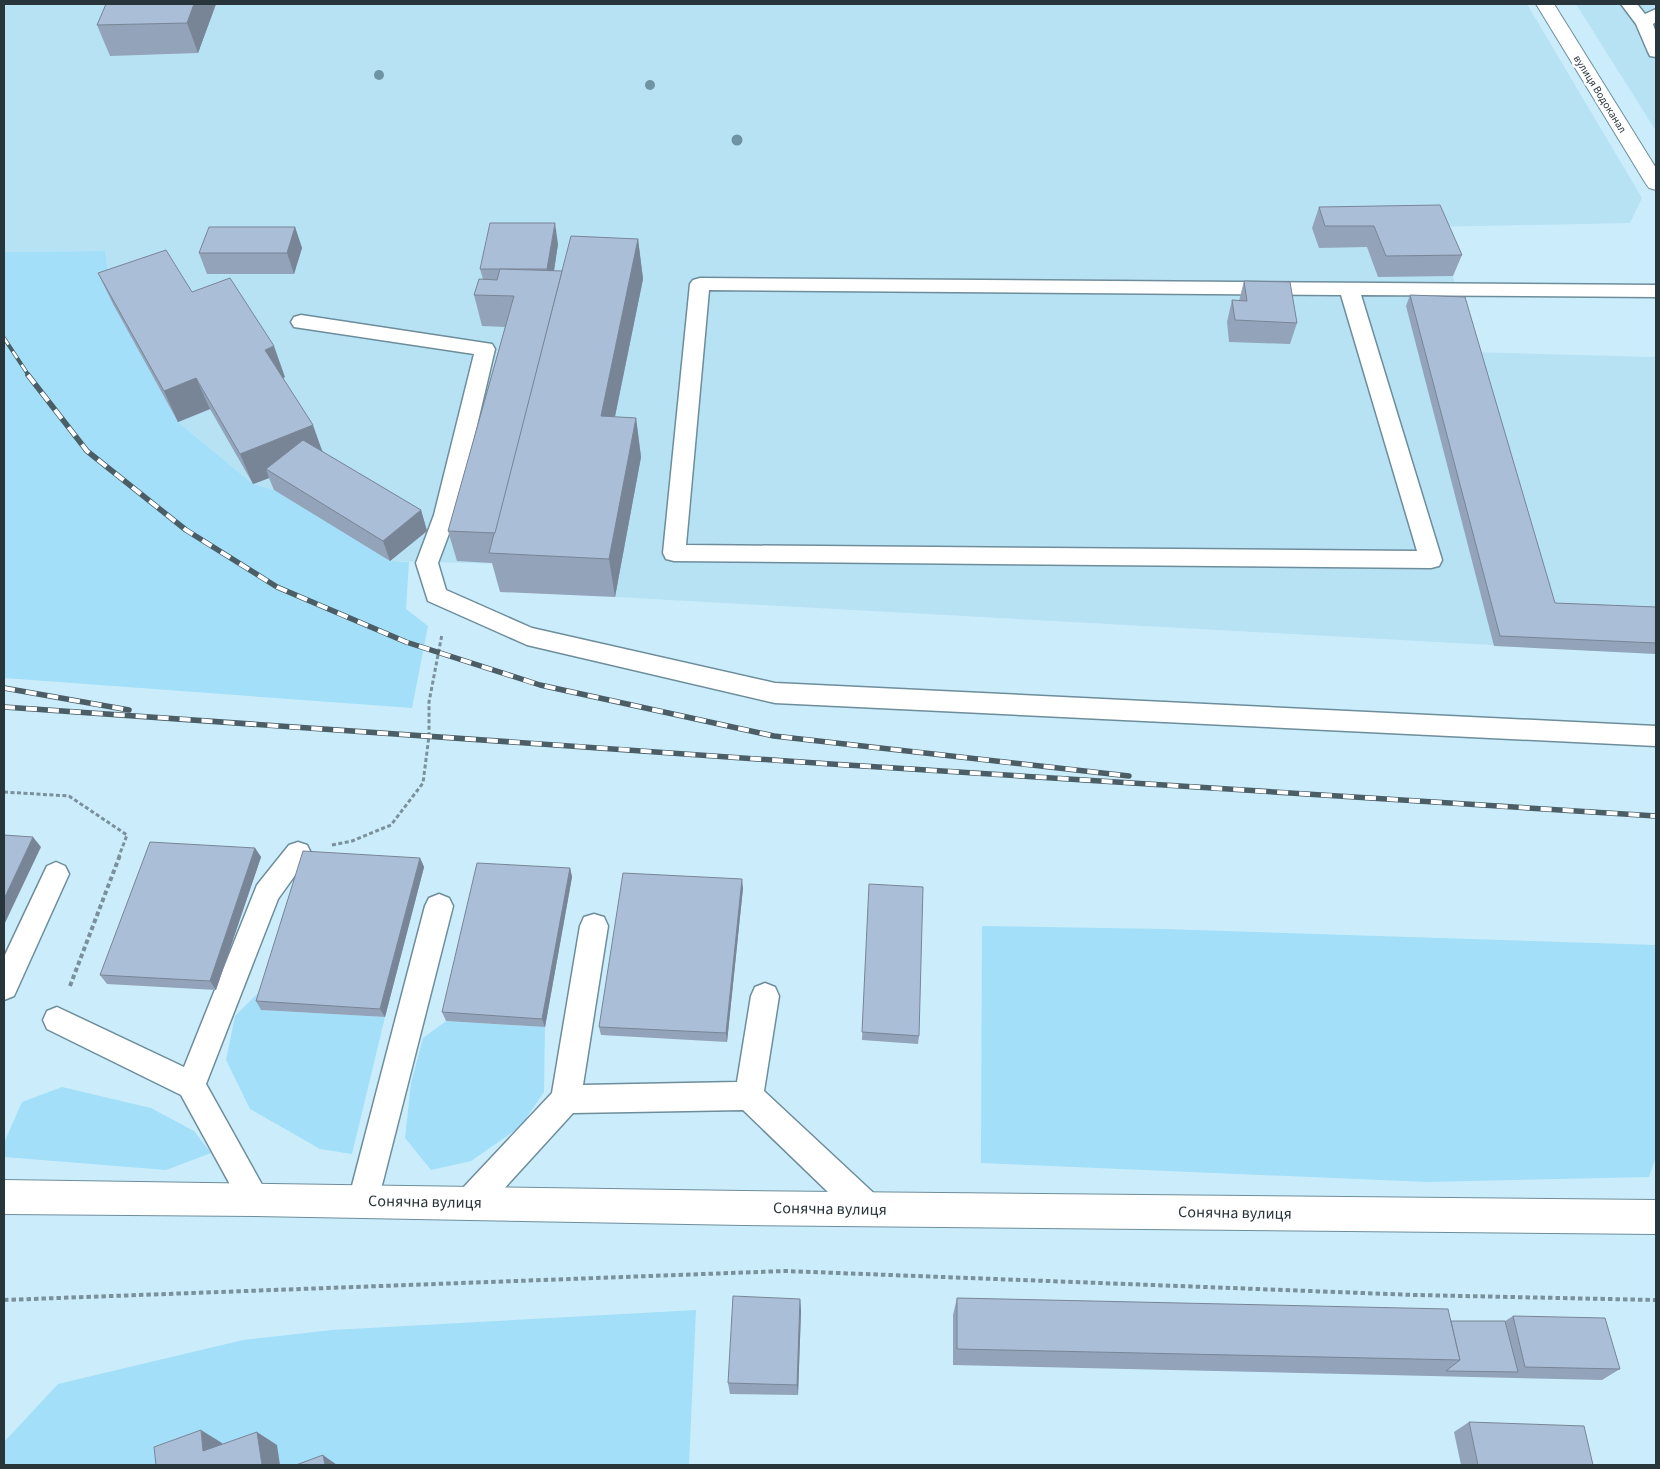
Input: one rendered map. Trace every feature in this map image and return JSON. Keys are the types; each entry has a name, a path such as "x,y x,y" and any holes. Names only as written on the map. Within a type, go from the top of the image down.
{"street":[{"name":"вулиця Водоканал","path":"1545,4 1656,184"},
{"name":"Сонячна вулиця","path":"4,1197 255,1199 869,1210 1656,1217"}],"lane":[{"path":"1629,4 1650,18 1656,52"},
{"path":"1349,289 1431,560 674,554 700,284 1656,291"},
{"path":"302,322 485,349 445,515 426,563 436,595 527,636 775,693 1656,736"},
{"path":"191,1085 267,892 298,852"},
{"path":"4,987 56,874"},
{"path":"363,1201 439,906"},
{"path":"470,1203 566,1099 594,926"},
{"path":"748,1096 765,996"},
{"path":"57,1020 191,1085 255,1199"},
{"path":"566,1099 748,1096 869,1210"}],"path":[{"path":"298,852 352,841 391,825 423,783 429,736 429,702 438,652 451,602"},
{"path":"4,1300 785,1271 1415,1295 1656,1300"}],"shaded area":[{"path":"4,4 1527,4 1642,198 1630,223 1433,227 1453,276 1473,352 1656,357 1656,654 615,597 506,564 390,561 274,490 253,484 178,422 113,304 105,251 4,252"},
{"path":"1576,4 1656,4 1656,131"},
{"path":"105,251 113,304 178,422 253,484 274,490 390,561 409,562 406,609 428,626 412,708 4,678 4,252"},
{"path":"982,926 1164,929 1656,945 1656,1157 1649,1177 1427,1182 981,1163"},
{"path":"272,979 262,1010 385,1017 352,1154 320,1149 250,1109 226,1060 235,1016"},
{"path":"446,1021 545,1027 544,1092 520,1127 471,1161 431,1170 405,1138 411,1083 423,1038"},
{"path":"62,1087 151,1108 194,1131 211,1153 166,1170 4,1157 4,1143 22,1102"},
{"path":"696,1310 689,1465 4,1465 4,1442 58,1384 243,1340 332,1330"}],"building":[{"path":"106,4 194,4 187,23 97,25"},
{"path":"1440,205 1462,255 1386,256 1374,226 1325,226 1319,207"},
{"path":"490,223 555,223 547,269 480,269"},
{"path":"209,227 295,227 287,253 199,253"},
{"path":"571,236 638,239 601,416 636,418 609,559 489,553"},
{"path":"166,250 192,292 230,278 274,346 265,350 313,425 240,454 196,378 164,391 98,273"},
{"path":"500,269 562,271 495,533 448,531 514,296 474,295 479,279 497,280"},
{"path":"1244,281 1290,282 1297,323 1235,320 1232,300 1247,301"},
{"path":"1410,295 1465,297 1555,603 1656,607 1656,643 1500,636"},
{"path":"303,440 421,510 383,541 266,469"},
{"path":"4,835 33,837 4,899"},
{"path":"150,842 255,848 210,981 100,975"},
{"path":"303,851 420,858 380,1009 256,1001"},
{"path":"477,863 570,868 542,1019 442,1012"},
{"path":"623,873 742,879 726,1033 599,1027"},
{"path":"869,884 923,887 919,1036 862,1032"},
{"path":"733,1296 800,1299 797,1385 728,1383"},
{"path":"957,1298 1448,1309 1460,1360 957,1349"},
{"path":"1513,1316 1605,1318 1620,1369 1525,1367"},
{"path":"1451,1321 1505,1321 1518,1372 1446,1371 1460,1360"},
{"path":"1469,1422 1584,1426 1593,1465 1478,1465"},
{"path":"201,1430 203,1451 257,1432 262,1465 156,1465 154,1447"},
{"path":"323,1455 325,1465 296,1465"}],"railway":[{"path":"4,338 29,376"},
{"path":"28,375 87,451 186,530 277,587 406,642 540,685 774,736 1129,776"},
{"path":"4,688 129,710"},
{"path":"4,707 831,764 1656,816"}]}
